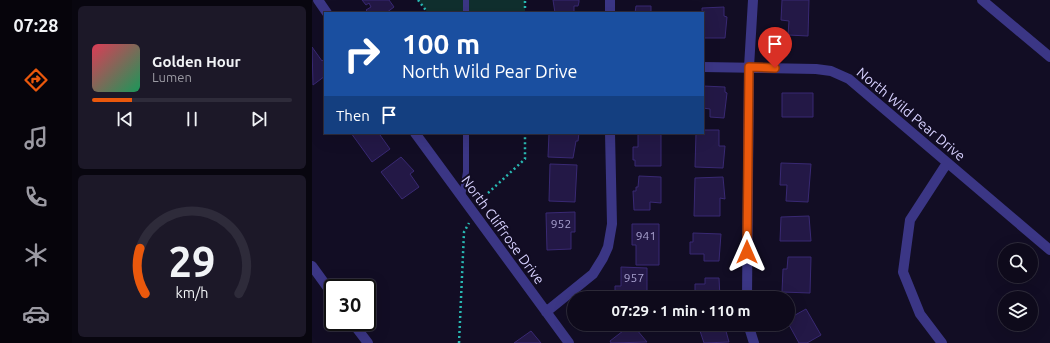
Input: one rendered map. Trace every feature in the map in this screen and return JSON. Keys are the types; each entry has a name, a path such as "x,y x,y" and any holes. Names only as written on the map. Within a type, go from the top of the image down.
{"street":[{"path":"318,0 326,12"},
{"path":"610,0 610,12"},
{"path":"747,291 749,67 753,0"},
{"path":"982,0 1050,57"},
{"name":"North Wild Pear Drive","path":"704,67 816,69 839,74 849,79 1050,250"},
{"name":"North Cliffrose Drive","path":"416,134 569,343"},
{"path":"546,312 586,281 599,266 608,247 611,212 610,134"},
{"path":"942,343 920,314 903,272 910,220 947,163"},
{"path":"312,266 324,283"},
{"path":"359,331 368,343"},
{"path":"750,331 754,343"}],"lane":[{"path":"466,0 466,12"},
{"path":"462,198 466,172 466,134"}],"path":[{"path":"418,0 427,12"},
{"path":"525,0 525,12"},
{"path":"488,193 525,159 525,134"},
{"path":"459,343 464,232 469,223 476,217"}],"green space":[{"path":"418,0 525,0 525,12 427,12"}],"building":[{"path":"362,0 389,0 394,7 387,12 368,12 366,10 371,7 369,3 366,5"},
{"path":"553,0 579,0 578,6 574,6 574,12 555,12"},
{"path":"782,0 809,0 808,36 788,35 789,21 781,20"},
{"path":"636,6 651,6 651,12 635,12"},
{"path":"724,7 724,16 727,17 725,38 704,38 704,12 702,12 702,8"},
{"path":"312,47 322,61 324,59 324,77 313,85"},
{"path":"704,86 725,87 725,92 727,93 724,118 710,117 710,109 704,108"},
{"path":"782,93 813,93 813,117 782,117"},
{"path":"704,130 719,130 719,146 725,146 723,168 695,167 696,134 704,134"},
{"path":"352,134 382,134 380,135 390,149 372,162"},
{"path":"549,134 579,134 573,158 548,157"},
{"path":"638,134 661,134 661,166 635,166 635,160 633,160 633,147 638,147"},
{"path":"401,157 414,171 410,174 419,187 402,199 381,172"},
{"path":"781,163 811,164 808,202 786,201 787,185 780,185"},
{"path":"550,164 577,165 575,202 549,201"},
{"path":"639,176 661,177 661,203 650,202 650,210 634,210 633,191 636,191 636,187 638,187"},
{"path":"723,177 725,199 720,198 720,216 694,216 695,178"},
{"path":"575,212 575,232 571,232 571,249 547,250 546,213"},
{"path":"809,216 811,241 780,241 781,217"},
{"path":"632,224 659,224 659,265 636,265 636,245 632,245"},
{"path":"693,233 721,234 719,261 704,261 704,254 690,254 690,242 693,242"},
{"path":"788,257 811,257 810,293 782,291 783,269 787,269"},
{"path":"621,267 647,268 647,291 615,291 615,286 621,286"},
{"path":"705,278 719,278 720,291 695,291 695,284 705,284"},
{"path":"806,309 821,335 807,343 799,343 792,331 795,331 795,315"},
{"path":"531,331 541,343 514,343"},
{"path":"623,331 638,331 647,342 611,343 610,341"},
{"path":"700,331 726,331 729,342 704,343"}],"route":[{"path":"747,252 749,67 775,68"}]}
